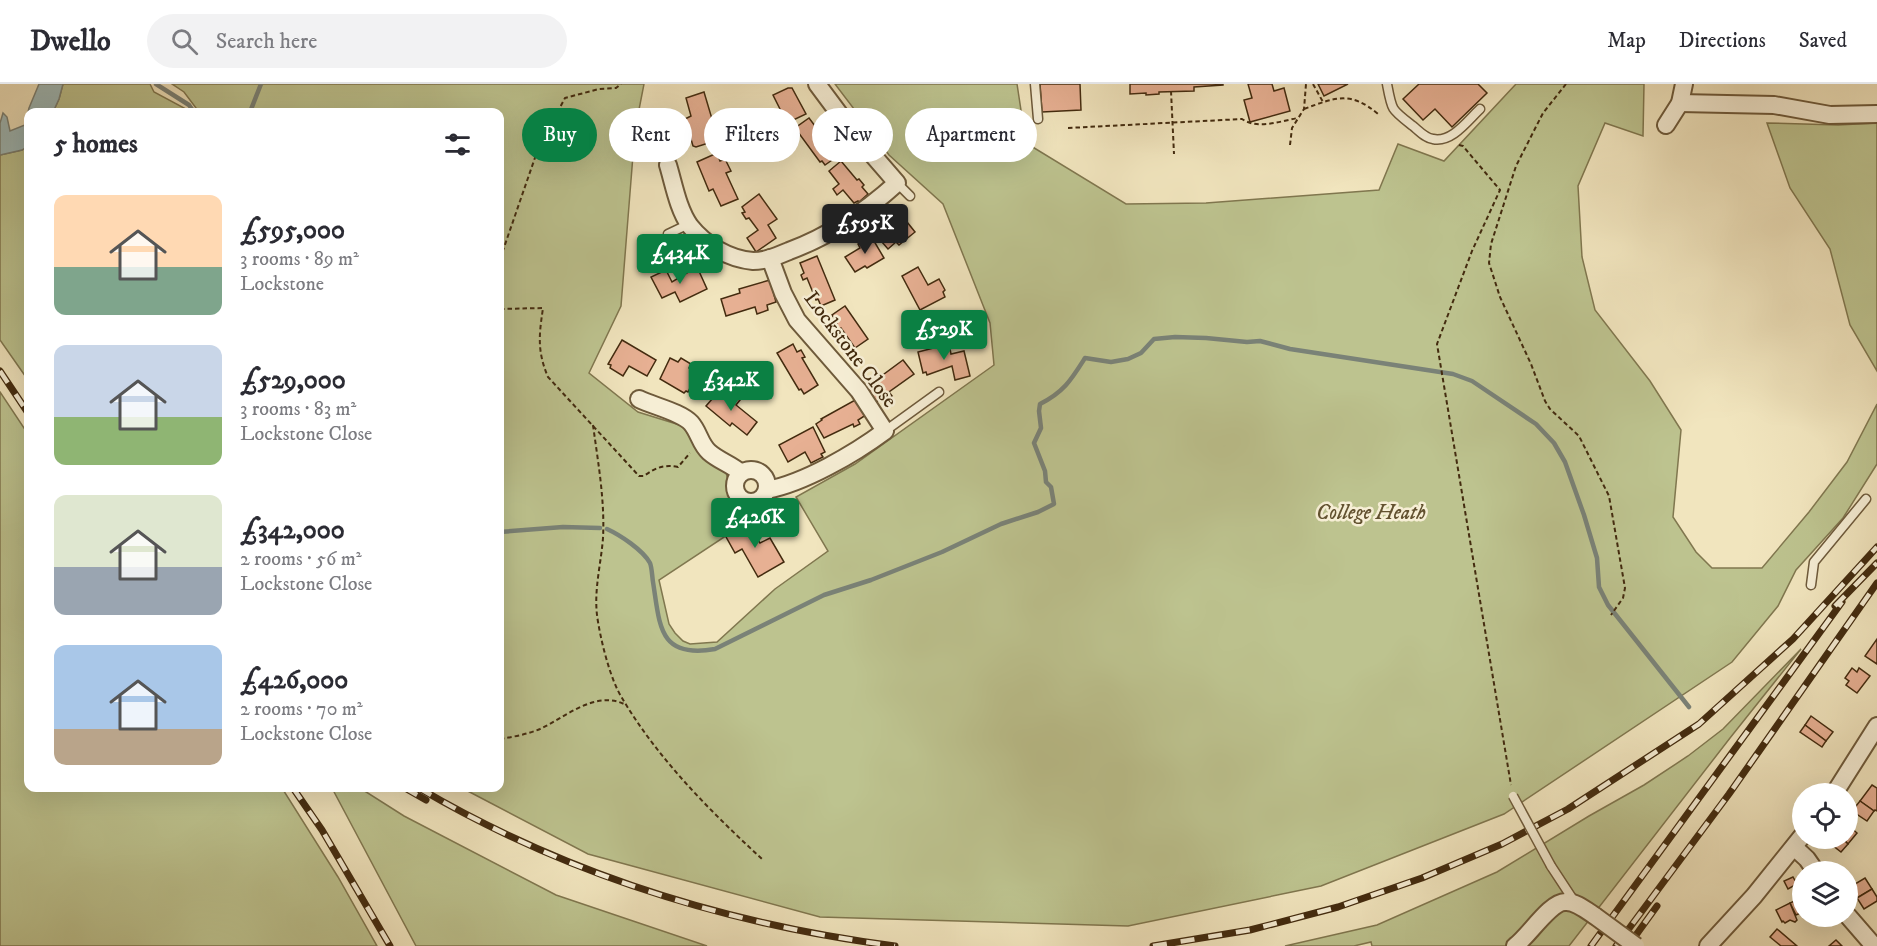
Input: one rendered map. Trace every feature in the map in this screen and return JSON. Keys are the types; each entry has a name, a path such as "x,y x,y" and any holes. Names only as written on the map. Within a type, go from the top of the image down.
{"street":[{"path":"668,165 678,201 689,224 708,244 722,252 752,261 770,258 820,238 852,219 897,183 852,131 817,84"},
{"path":"1666,125 1680,103 1684,84"},
{"path":"1680,103 1774,105 1830,115 1877,114"},
{"name":"Lockstone Close","path":"741,473 735,482 735,488 740,498 755,502 767,490 801,481 869,443 885,431 858,391 797,320 783,293 770,258"},
{"path":"639,399 684,417 693,426 709,452 732,464 741,473 750,469 760,472 767,480 767,490"},
{"path":"1841,783 1877,726"},
{"path":"1708,946 1754,896 1792,849"},
{"path":"1515,946 1555,906 1564,902 1576,904 1595,915 1636,946"},
{"path":"1858,927 1874,946"}],"lane":[{"path":"1035,84 1038,119"},
{"path":"1387,84 1391,107 1396,114 1434,140 1455,134 1480,109"},
{"path":"897,183 910,196"},
{"path":"668,234 689,224"},
{"name":"Lockstone Close","path":"885,431 939,392"},
{"path":"1811,585 1814,562 1866,499"},
{"path":"1513,796 1551,866 1576,904"}],"path":[{"path":"504,247 537,149 565,98 599,89 616,88 621,84"},
{"path":"1290,145 1292,128 1304,109 1306,84"},
{"path":"1313,84 1323,102"},
{"path":"1566,84 1543,113 1516,166 1500,209 1491,244 1490,263 1500,297 1531,364 1545,402 1579,436 1609,496 1625,588 1623,598 1611,615"},
{"path":"1171,91 1174,154"},
{"path":"1304,109 1323,102 1348,98 1368,105 1378,114"},
{"path":"1068,128 1242,119 1247,123 1267,124 1298,118"},
{"path":"1441,139 1463,146 1500,190 1472,251 1437,344 1513,796"},
{"path":"504,309 543,308 539,336 541,359 548,377 639,476 644,476 654,468 669,465 678,467 701,442"},
{"path":"592,425 601,483 603,523 597,579 597,614 610,667 621,697 676,772 713,815 762,859"},
{"path":"504,738 539,729 571,711 596,701 608,700 628,706"}],"green space":[{"path":"63,84 150,84 154,92 184,108 55,108"},
{"name":"College Heath","path":"172,84 644,84 639,108 609,108 609,162 632,162 621,306 589,373 638,412 683,426 701,455 726,472 732,493 739,503 756,516 659,580 669,624 683,641 690,644 717,642 775,589 828,551 796,497 855,464 994,365 990,323 943,204 893,159 893,108 853,108 835,84 1017,84 1021,108 905,108 905,162 1037,162 1037,150 1126,204 1206,203 1379,190 1398,144 1444,161 1516,84 1644,84 1643,136 1605,123 1578,186 1582,257 1595,310 1650,381 1681,430 1673,517 1696,552 1712,568 1762,568 1847,462 1877,404 1877,464 1843,518 1796,570 1778,606 1732,662 1504,814 1321,886 1128,926 820,917 588,854 470,792 504,792 504,108 196,108 184,92"},
{"path":"1767,123 1838,125 1877,123 1877,371 1850,325 1830,249 1790,188"},
{"path":"24,149 24,374 0,340 0,155"},
{"path":"0,392 24,428 24,792 285,792 338,877 377,946 0,946"},
{"path":"1801,649 1569,946 1372,946 1371,942 1354,946 1285,946 1377,925 1497,872 1644,785 1688,756 1723,729"},
{"path":"334,792 366,792 404,816 556,895 707,946 416,946"}],"water":[{"path":"39,84 63,84 55,108 29,108"},
{"path":"3,113 7,117 10,131 24,125 24,149 0,155 0,123"}],"building":[{"path":"1040,84 1080,84 1081,110 1042,112"},
{"path":"1130,84 1223,85 1194,87 1194,91 1159,92 1159,94 1146,95 1146,93 1130,94"},
{"path":"1248,84 1272,84 1274,91 1284,88 1290,111 1250,122 1244,100 1252,98"},
{"path":"1318,84 1348,84 1324,96"},
{"path":"1419,84 1478,84 1487,93 1452,127 1435,109 1423,120 1403,99"},
{"path":"792,88 806,114 800,117 800,108 780,108 773,95"},
{"path":"704,92 709,108 704,108 704,144 696,147 692,143 692,108 689,108 686,98"},
{"path":"809,118 812,122 812,151 800,135 800,124"},
{"path":"704,159 704,162 726,162 731,171 726,173 738,199 721,206 713,189 709,191 697,162"},
{"path":"842,162 864,185 862,187 868,194 859,202 854,203 843,190 837,195 833,189 839,184 829,171"},
{"path":"759,194 777,219 768,225 776,238 756,252 747,238 758,230 749,218 746,219 742,213 745,212 742,207"},
{"path":"899,212 915,232 899,245 896,242 888,249 876,235 890,224 888,221"},
{"path":"871,236 884,258 855,272 845,257 860,248 858,244"},
{"path":"817,256 835,300 821,306 807,278 803,280 801,275 804,273 800,263"},
{"path":"918,267 928,285 939,279 945,290 943,292 945,297 920,310 902,276"},
{"path":"695,268 698,269 707,289 680,302 675,292 662,298 651,277 666,270 672,282"},
{"path":"770,280 776,302 767,305 768,310 757,314 755,307 726,316 721,299 740,293 739,289"},
{"path":"845,306 868,339 855,348 841,328 838,330 834,324 837,323 832,315"},
{"path":"622,340 656,360 647,376 629,366 623,376 610,368 611,365 608,364"},
{"path":"793,344 797,352 801,350 805,357 802,358 818,385 804,394 801,389 799,390 777,353"},
{"path":"949,344 951,354 964,351 970,376 955,380 952,366 927,375 926,372 923,373 918,352"},
{"path":"670,358 678,362 681,358 691,364 689,368 714,382 706,397 690,388 684,393 660,379"},
{"path":"903,360 914,374 889,392 892,396 886,401 883,397 875,403 864,389"},
{"path":"720,390 727,396 731,392 740,400 736,405 757,422 747,435 732,423 730,426 706,406"},
{"path":"857,399 866,415 858,420 860,424 854,427 853,424 824,438 816,424"},
{"path":"813,427 825,452 821,454 823,457 811,463 805,452 788,462 779,445"},
{"path":"748,522 760,543 770,538 784,562 758,577 742,549 735,553 725,535"},
{"path":"1877,639 1877,664 1865,656"},
{"path":"1852,668 1857,672 1859,668 1870,676 1857,693 1846,685 1849,681 1845,678"},
{"path":"1811,716 1833,732 1826,741 1805,725"},
{"path":"1805,725 1826,741 1822,747 1800,732"},
{"path":"1872,785 1877,788 1877,811 1860,801"},
{"path":"1860,801 1874,811 1867,821 1858,815"},
{"path":"1792,877 1792,887 1788,889 1784,881"},
{"path":"1865,878 1872,889 1858,897 1858,882"},
{"path":"1872,889 1877,901 1864,909 1858,897"},
{"path":"1790,903 1792,921 1782,922 1776,910"},
{"path":"1777,929 1797,946 1781,946 1770,937"},
{"path":"1836,940 1842,946 1829,946"}],"waterway":[{"path":"156,84 191,108"},
{"path":"252,108 261,84"},
{"path":"607,529 637,548 650,563 661,625 672,644 682,649 696,651 715,649 824,595 871,580 942,552 1001,524 1038,512 1054,504 1051,487 1046,482 1045,471 1034,443 1041,428 1040,404 1066,385 1085,358 1111,362 1128,359 1141,353 1154,339 1175,337 1260,341 1290,349 1453,374 1472,381 1536,424 1554,443 1565,462 1597,558 1599,587 1608,605 1689,707"},
{"path":"504,532 563,527 600,528"}],"railway":[{"path":"0,371 24,407"},
{"path":"1153,946 1250,930 1338,907 1422,878 1502,844 1568,809 1699,724 1793,639 1877,547"},
{"path":"1835,606 1877,563"},
{"path":"1616,946 1729,794 1877,583"},
{"path":"1591,946 1842,602"},
{"path":"296,792 322,830 390,946"},
{"path":"412,792 426,800"},
{"path":"426,792 475,819 532,846 649,891 770,924 895,946"},
{"path":"1628,946 1657,906"}]}
